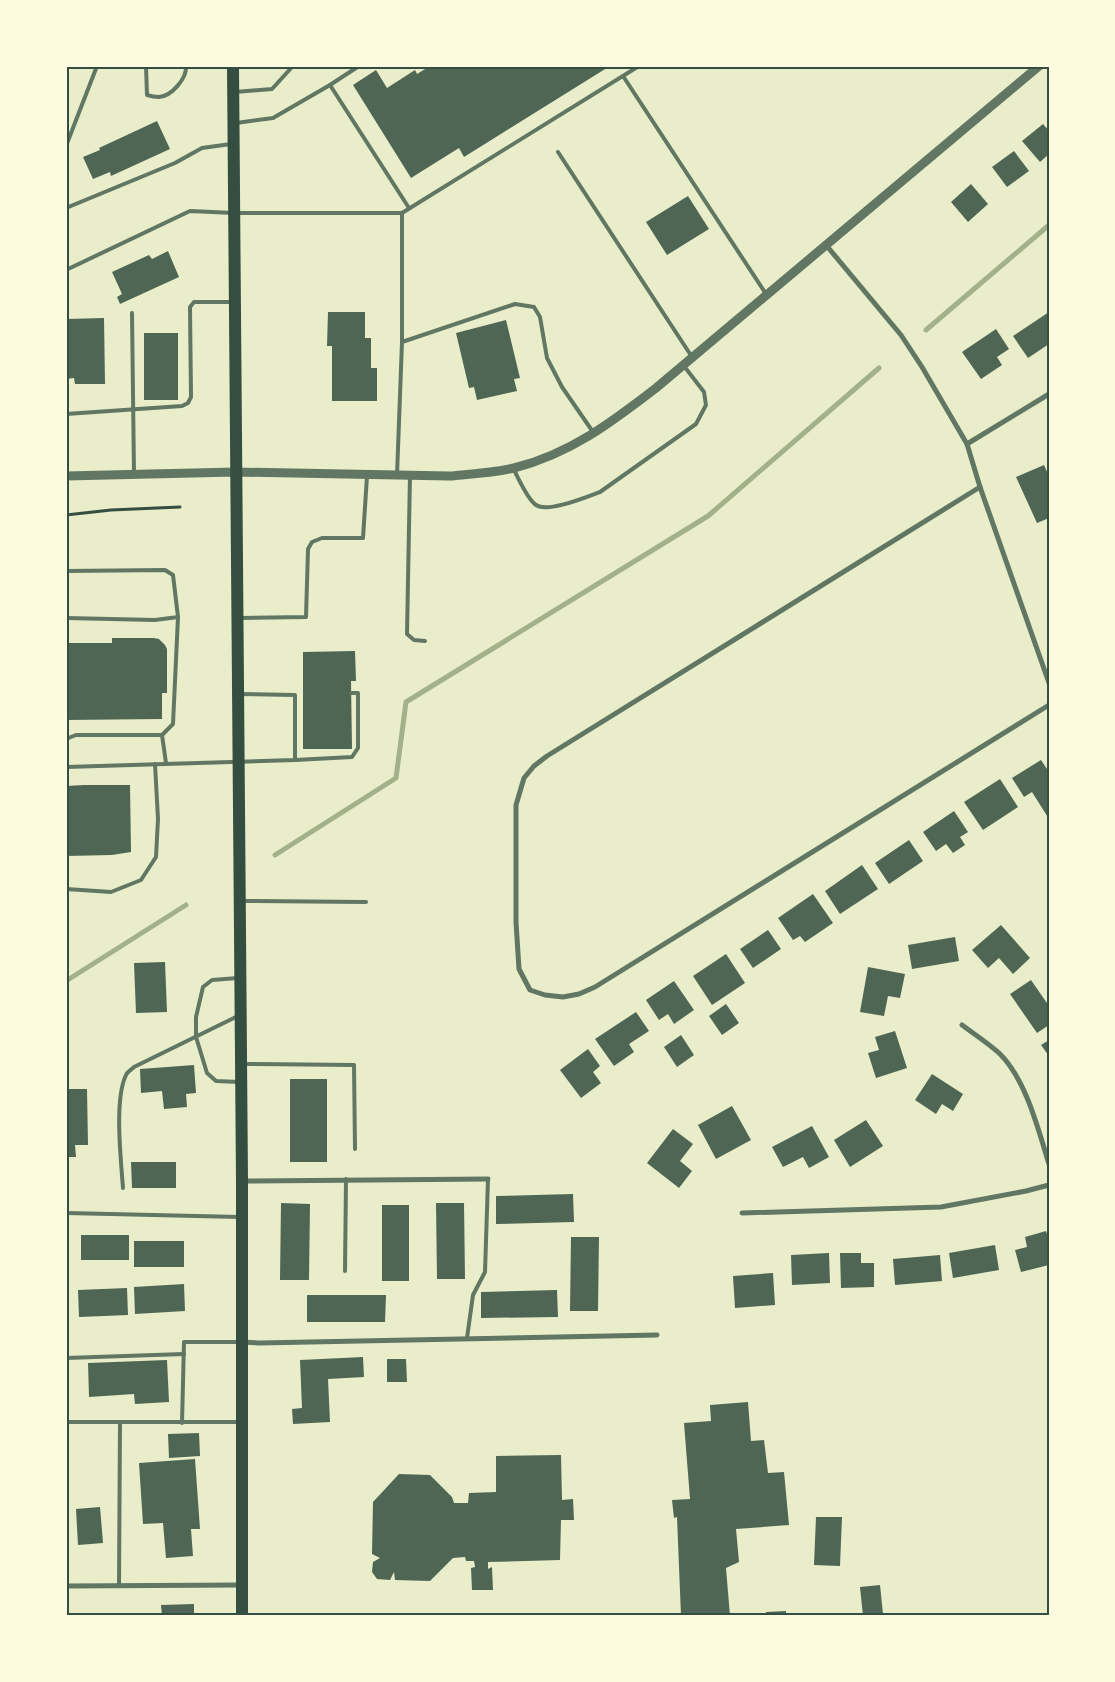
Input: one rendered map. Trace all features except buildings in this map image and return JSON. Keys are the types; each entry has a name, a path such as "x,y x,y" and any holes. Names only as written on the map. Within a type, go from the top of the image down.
{"main road":[{"path":"233,66 242,1181 242,1616"}],"street":[{"path":"66,476 235,472 450,476 513,468 558,452 595,434 684,364 1039,66"},
{"path":"826,244 901,335 967,444 1049,683"},
{"path":"967,444 1049,394"},
{"path":"980,486 561,747 534,766 524,778 516,805 516,922 519,969 530,990 545,995 563,997 595,987 1049,705"},
{"path":"962,1025 1000,1054 1011,1068 1031,1107 1049,1164"},
{"path":"242,1181 488,1179"},
{"path":"742,1213 941,1207 1026,1192 1049,1185"},
{"path":"242,1342 260,1344 656,1335"},
{"path":"66,1586 242,1585"}],"lane":[{"path":"66,146 97,66"},
{"path":"146,66 147,95 159,97 173,91 186,72 186,66"},
{"path":"233,92 272,89 293,66"},
{"path":"233,123 273,118 359,66"},
{"path":"66,270 190,211 234,213 402,213 639,66"},
{"path":"623,76 767,294"},
{"path":"330,84 409,208"},
{"path":"66,208 175,163 202,148 233,144"},
{"path":"558,152 692,357"},
{"path":"397,475 402,342 402,213"},
{"path":"66,414 182,406 188,403 191,397 190,307 194,302 234,302"},
{"path":"402,342 515,304 534,307 540,317 547,358 562,387 595,434"},
{"path":"132,313 134,474"},
{"path":"513,468 526,493 535,504 544,507 581,499 600,492 696,424 706,405 704,392 684,364"},
{"path":"238,619 306,617 308,549 312,542 322,538 363,538 367,474"},
{"path":"410,475 407,634 414,640 425,641"},
{"path":"66,571 165,570 173,575 178,617 173,724 162,734 76,735 66,739"},
{"path":"66,618 155,620 178,617"},
{"path":"66,767 352,757 358,748 358,693 351,693"},
{"path":"239,694 302,694"},
{"path":"295,695 295,760"},
{"path":"162,734 166,763"},
{"path":"66,889 111,892 140,880 156,856 158,819 155,764"},
{"path":"240,901 366,902"},
{"path":"240,977 212,980 203,987 196,1017 196,1037 207,1073 216,1081 241,1082"},
{"path":"123,1188 120,1119 122,1089 126,1074 134,1067 240,1015"},
{"path":"241,1064 354,1065 355,1149"},
{"path":"345,1272 346,1179"},
{"path":"467,1338 472,1295 485,1272 488,1179"},
{"path":"66,1213 242,1217"},
{"path":"182,1423 184,1342 242,1342"},
{"path":"66,1358 184,1354"},
{"path":"66,1422 242,1422"},
{"path":"119,1586 120,1422"}],"path":[{"path":"66,514 180,507"}],"waterway":[{"path":"926,330 1049,225"},
{"path":"275,855 396,778 406,702 708,516 879,368"},
{"path":"66,981 186,905"}]}
